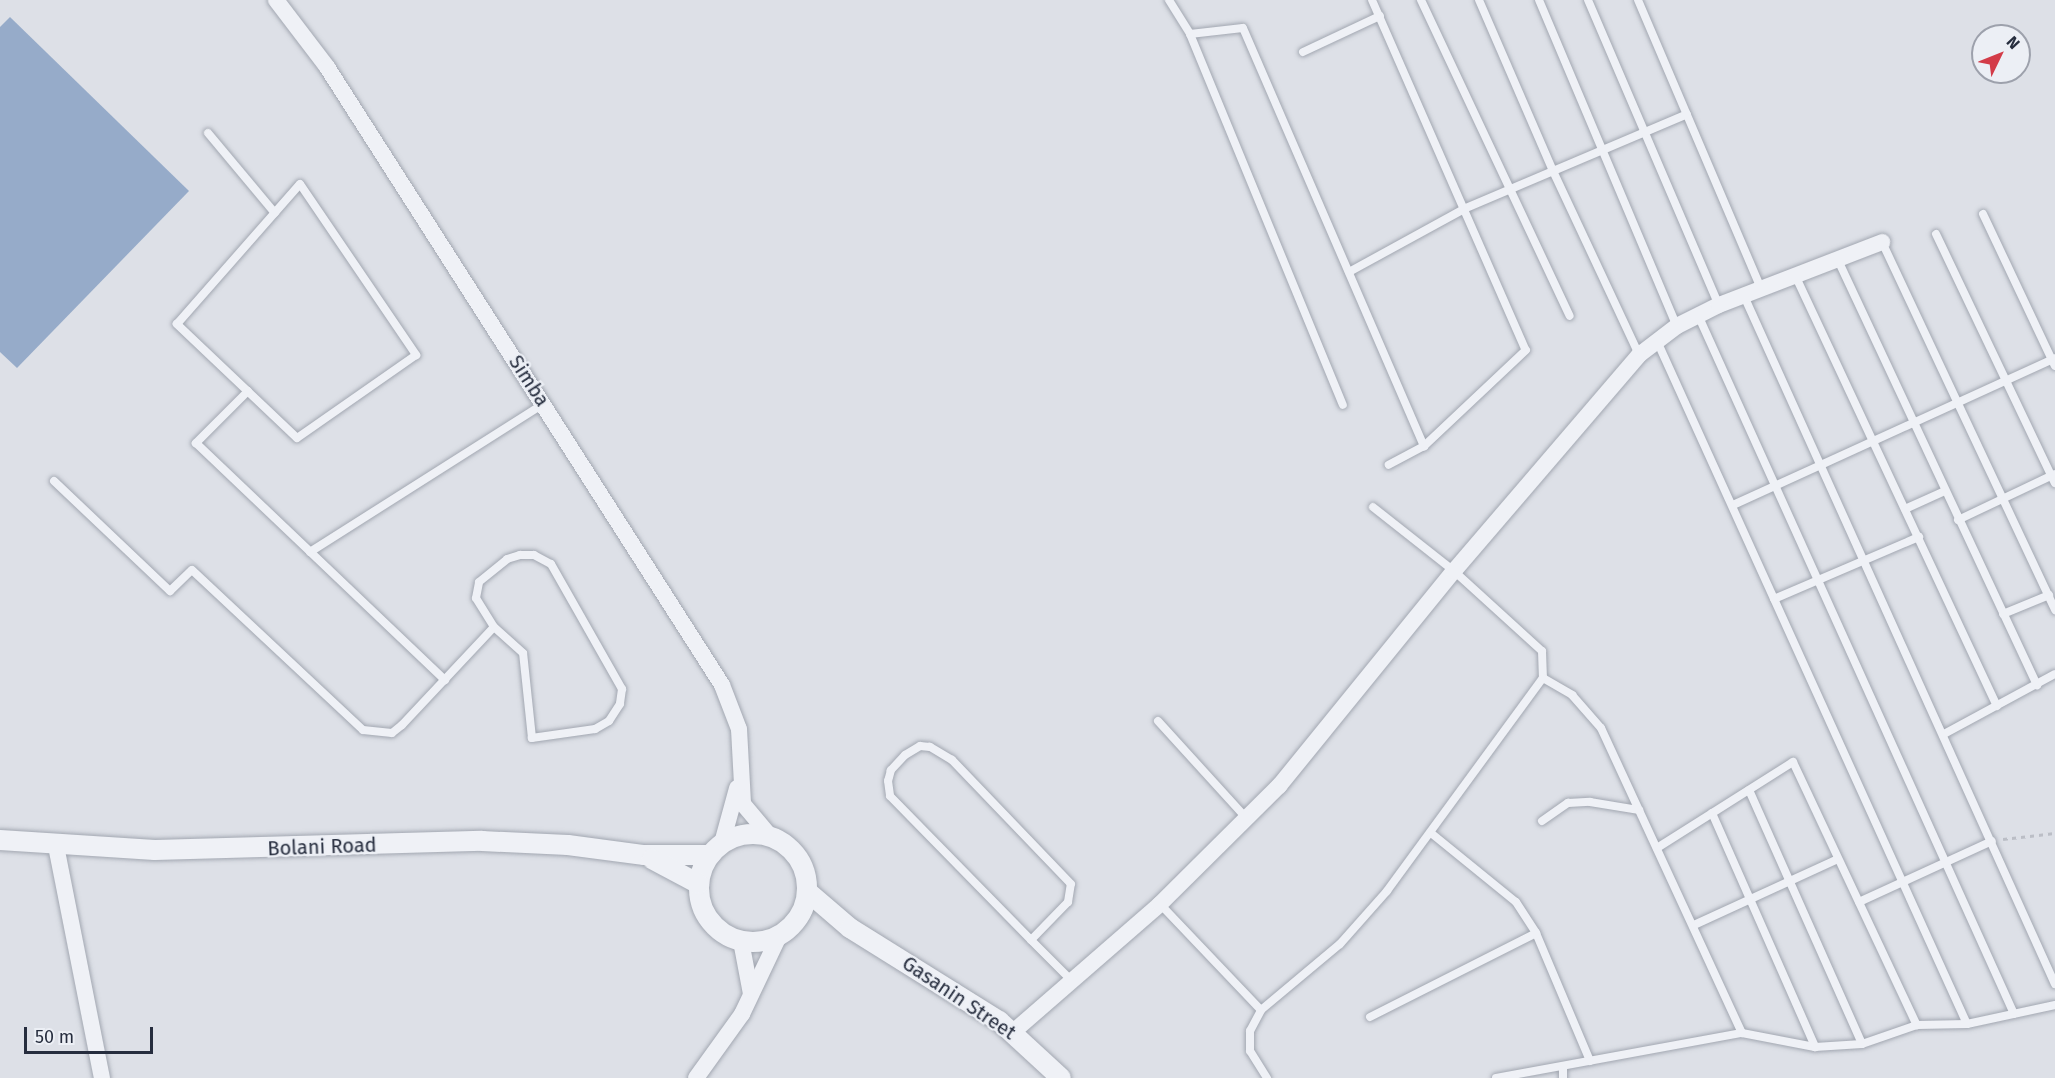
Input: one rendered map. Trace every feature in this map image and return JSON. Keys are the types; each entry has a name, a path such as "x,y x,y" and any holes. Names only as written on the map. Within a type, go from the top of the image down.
{"street":[{"name":"Simba","path":"276,0 327,67 726,693 739,729 739,779"},
{"path":"1013,1032 1160,904 1248,820 1301,760 1454,571 1639,355 1677,326 1719,305 1882,242"},
{"path":"739,779 743,804 770,836"},
{"path":"716,849 742,834 770,836 785,843 800,860 808,892 795,923 778,936 758,942 741,941 722,933 708,918 699,884 716,849 739,779"},
{"name":"Bolani Road","path":"0,840 56,846 249,850 482,841 568,845 644,855 716,849"},
{"path":"56,846 102,1078"},
{"name":"Bolani Road","path":"644,855 672,866 699,884"},
{"name":"Gasanin Street","path":"808,892 850,928 938,980 1013,1032 1060,1078"},
{"name":"Gasanin Street","path":"795,923 830,921 850,928"},
{"path":"696,1078 720,1049 751,995 778,936"},
{"path":"741,941 751,995"}],"lane":[{"path":"1169,0 1190,34 1343,405"},
{"path":"1372,0 1466,208 1526,350 1424,446 1389,465"},
{"path":"1421,0 1508,190 1570,316"},
{"path":"1479,0 1553,171 1639,355"},
{"path":"1539,0 1677,326"},
{"path":"1588,0 1719,305"},
{"path":"1638,0 1761,289"},
{"path":"1303,52 1380,16"},
{"path":"1190,34 1243,28 1424,446"},
{"path":"1349,272 1466,208 1687,114"},
{"path":"208,133 274,213"},
{"path":"300,184 416,355 297,438 248,391 177,324 300,184"},
{"path":"1733,506 1914,423 1958,400 2054,361 1983,214"},
{"path":"1936,234 2054,477 1958,520"},
{"path":"1882,242 2005,497 2055,610"},
{"path":"1836,258 2037,685"},
{"path":"1795,275 1871,442 1919,537 1997,706"},
{"path":"1744,296 1944,734 2055,984"},
{"path":"1698,315 2014,1014"},
{"path":"1657,341 1967,1024"},
{"path":"248,391 196,443 445,680"},
{"path":"310,552 543,403"},
{"path":"54,481 170,591 192,570 363,730 392,733 494,627"},
{"path":"1905,509 1945,492"},
{"path":"1267,1078 1250,1051 1250,1031 1261,1010 1340,944 1431,833 1543,678 1542,651 1454,571 1373,507"},
{"path":"1774,599 1919,537"},
{"path":"520,555 534,555 551,564 622,689 620,704 609,721 595,729 532,738 523,653 494,627 476,598 479,582 507,559 520,555"},
{"path":"2003,615 2049,596"},
{"path":"1944,734 2055,674"},
{"path":"1543,678 1572,695 1601,728 1742,1032"},
{"path":"1158,721 1248,820"},
{"path":"1031,940 1068,902 1071,884 952,760 930,747 910,752 891,770 888,781 890,795 1031,940 1072,981"},
{"path":"1657,848 1793,762 1917,1025"},
{"path":"1749,790 1862,1044"},
{"path":"1542,821 1568,803 1590,802 1639,810"},
{"path":"1712,813 1815,1047"},
{"path":"1431,833 1490,878 1516,902 1536,933 1590,1061"},
{"path":"1859,902 1992,841"},
{"path":"1694,925 1838,859"},
{"path":"1160,904 1261,1010"},
{"path":"1370,1017 1536,933"},
{"path":"1496,1078 1742,1032 1815,1047 1862,1044 1917,1025 1967,1024 2055,1005"},
{"path":"1563,1066 1563,1078"}],"path":[{"path":"1992,841 2037,832 2055,833"}],"water":[{"path":"10,17 189,191 17,368 0,352 0,27"}]}
